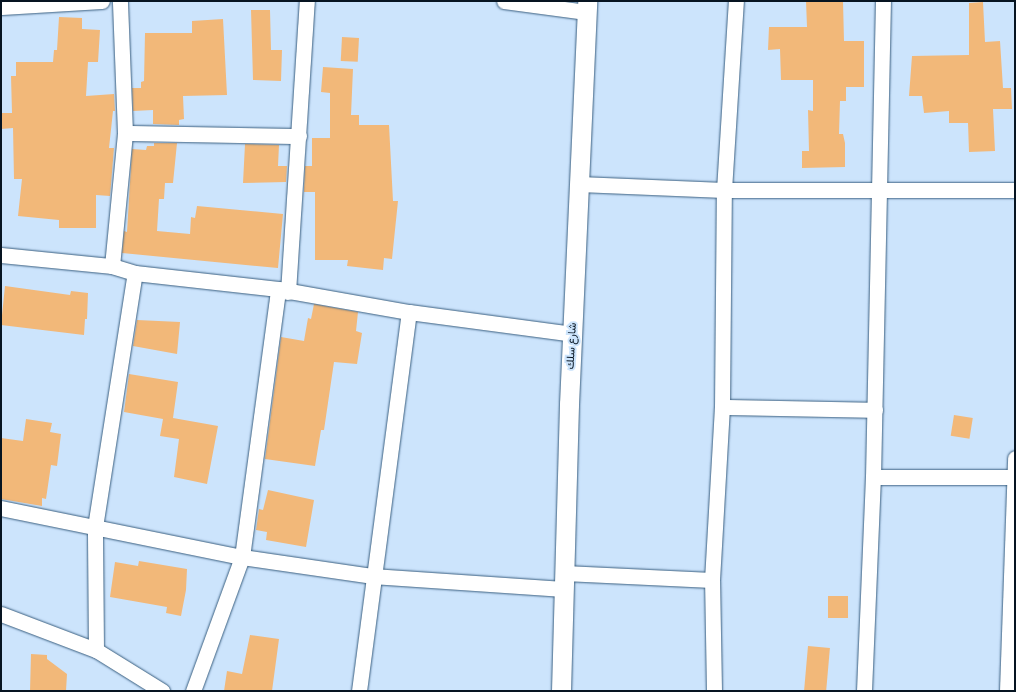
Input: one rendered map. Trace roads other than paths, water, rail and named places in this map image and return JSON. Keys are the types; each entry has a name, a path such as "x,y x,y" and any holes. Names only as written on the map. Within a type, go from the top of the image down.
{"street":[{"path":"1,7 102,1"},
{"path":"112,266 125,133 120,1"},
{"path":"193,691 242,557 283,290 299,136 307,1"},
{"path":"504,1 587,7"},
{"path":"714,691 712,580 722,407 724,190 736,1"},
{"path":"864,691 875,410 883,1"},
{"name":"شارع سلك","path":"561,691 573,334 587,7"},
{"path":"125,133 299,136"},
{"path":"579,184 724,190 1015,190"},
{"path":"1,255 112,266 135,273 283,290 409,312 573,334"},
{"path":"96,650 95,527 135,273"},
{"path":"359,691 372,576 409,312"},
{"path":"722,407 875,410"},
{"path":"1007,691 1015,458"},
{"path":"873,476 1015,477"},
{"path":"1,508 242,557 372,576 564,581 712,580"},
{"path":"1,614 96,650 162,691"}]}
